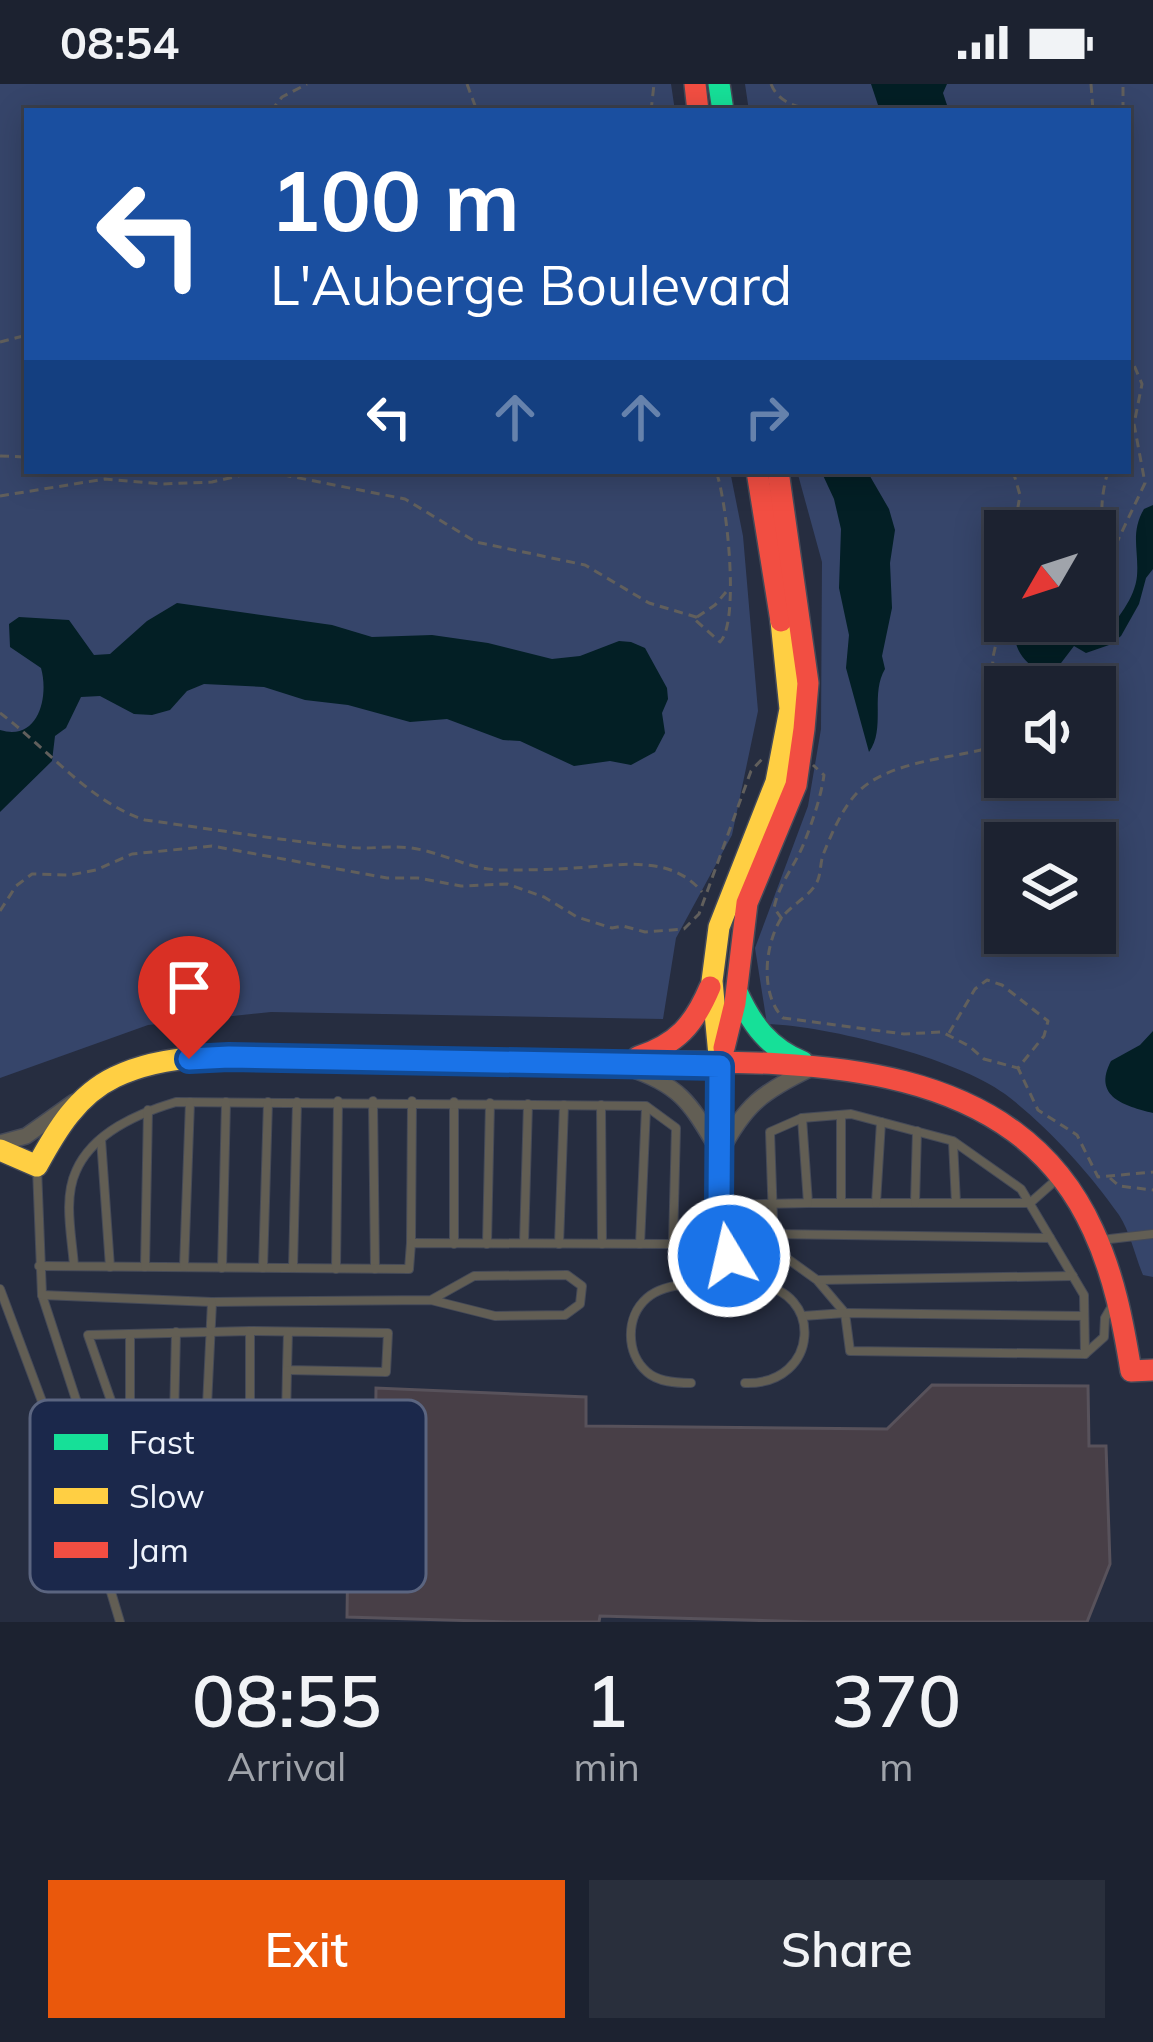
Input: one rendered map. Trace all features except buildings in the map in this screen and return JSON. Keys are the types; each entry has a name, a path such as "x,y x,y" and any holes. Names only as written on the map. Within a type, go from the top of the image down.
{"street":[{"path":"720,1066 736,991 747,902 796,785 790,760 785,647 757,474"},
{"path":"719,1205 720,1066 712,981 719,927 790,760 808,683 778,474"},
{"path":"614,1064 664,1049 687,1034 712,981"},
{"path":"736,991 756,1031 790,1058 815,1066"},
{"path":"0,1146 37,1166 72,1112 105,1078 149,1062 229,1057 815,1066 901,1078 947,1093 1026,1137 1061,1176 1100,1240 1118,1294 1131,1371 1153,1370"},
{"path":"614,1064 662,1080 682,1094 719,1153"},
{"path":"719,1153 752,1102 769,1088 815,1066"},
{"path":"0,1146 26,1136 92,1092"}],"lane":[{"path":"336,1269 338,1101"},
{"path":"373,1101 375,1269"},
{"path":"74,1266 69,1206 76,1171 101,1139 148,1110 190,1102 646,1106 676,1129 673,1244 411,1243"},
{"path":"184,1267 190,1102"},
{"path":"222,1268 226,1102"},
{"path":"263,1268 268,1102"},
{"path":"293,1268 297,1102"},
{"path":"39,1266 409,1269 412,1102"},
{"path":"454,1102 454,1244"},
{"path":"487,1244 490,1103"},
{"path":"524,1243 528,1104"},
{"path":"559,1244 564,1105"},
{"path":"601,1106 602,1244"},
{"path":"640,1244 646,1106"},
{"path":"145,1267 148,1110"},
{"path":"841,1115 841,1203"},
{"path":"1085,1354 1084,1294 1030,1203 1021,1189 953,1141 841,1115 802,1118 770,1132 774,1249 817,1280 845,1313 850,1351 1085,1354 1103,1337 1118,1294"},
{"path":"802,1118 808,1203"},
{"path":"876,1203 881,1122"},
{"path":"915,1203 916,1131"},
{"path":"101,1139 110,1267"},
{"path":"953,1141 956,1203"},
{"path":"37,1166 42,1295 76,1400"},
{"path":"687,1286 710,1248 710,1214 719,1205 1030,1203 1061,1176"},
{"path":"719,1205 729,1217 729,1256 751,1285"},
{"path":"773,1234 1050,1238"},
{"path":"1100,1240 1153,1234"},
{"path":"42,1295 212,1302 431,1300 495,1316 566,1315 580,1304 582,1286 567,1275 474,1276 431,1300"},
{"path":"817,1280 1073,1276"},
{"path":"691,1383 649,1375 633,1355 631,1322 647,1298 670,1287 763,1285 788,1299 802,1316 807,1339 794,1366 767,1384 745,1383"},
{"path":"0,1289 41,1400"},
{"path":"208,1400 212,1302"},
{"path":"802,1316 1084,1316"},
{"path":"250,1331 250,1400"},
{"path":"174,1400 176,1332"},
{"path":"286,1400 288,1332"},
{"path":"111,1400 88,1335 388,1333 386,1372 287,1370"},
{"path":"130,1334 130,1400"},
{"path":"111,1592 120,1622"}],"path":[{"path":"273,108 282,97 307,84"},
{"path":"771,84 776,95 793,106 818,108"},
{"path":"1108,474 1102,522 1113,542 1145,483 1134,424 1142,385 1131,358"},
{"path":"0,496 105,478 164,484 212,482 247,474 284,475 405,499 476,542 585,565 649,603 696,617"},
{"path":"716,474 730,564 731,616 726,638 715,640 693,618 711,608 727,590"},
{"path":"1014,474 1020,495 1018,510"},
{"path":"996,642 989,742 981,750 900,769 859,790 824,853 816,886 782,919 772,945 768,980 772,1007 783,1018 948,1035 984,1059 1018,1068 1039,1110 1076,1136 1098,1177 1153,1172"},
{"path":"0,713 120,812 145,820 349,848 433,850 472,867 494,870 629,862 674,871 691,879 704,897"},
{"path":"0,911 16,886 32,874 70,875 132,854 212,846 387,878 460,886 507,884 603,926 645,932 691,925 751,771 767,755 818,766 824,775 805,842 776,896 774,908 782,919"},
{"path":"948,1035 975,989 987,980 1002,985 1048,1021 1044,1036 1018,1068"},
{"path":"1109,1178 1119,1186 1153,1192"}],"shaded area":[{"path":"0,84 671,84 675,108 24,108 24,474 731,474 743,536 758,711 732,835 676,938 663,1019 271,1012 148,1025 0,1078"},
{"path":"745,84 1153,84 1153,1277 1143,1275 1123,1222 1094,1182 1005,1094 956,1068 890,1046 767,1024 755,948 808,806 821,729 822,562 798,474 1131,474 1131,108 749,108"},
{"path":"871,84 947,84 943,93 948,108 879,108"},
{"path":"822,474 869,474 895,530 890,563 892,608 882,656 885,669 877,733 869,752 846,668 849,635 839,588 841,529"},
{"path":"1153,505 1153,569 1139,604 1116,640 1116,620 1136,584 1136,534 1144,509"},
{"path":"177,603 332,625 372,637 432,635 488,643 552,659 631,642 645,648 667,688 662,713 665,733 655,752 631,765 610,761 574,766 520,741 503,740 447,719 410,722 264,687 204,684 187,691 170,710 152,715 134,714 100,696 81,697 66,728 55,736 52,761 0,812 0,730 13,732 32,723 43,691 41,668 10,647 9,624 19,617 69,620 94,655 110,654 147,621"},
{"path":"1016,642 1113,642 1086,653 1074,646 1059,666 1032,666"},
{"path":"1153,1031 1153,1113 1114,1098 1106,1073 1111,1061 1140,1045"}],"traffic: fast":[{"path":"719,84 723,108"},
{"path":"737,992 763,1034 803,1062"}],"traffic: slow":[{"path":"720,1066 712,981 719,927 776,782 790,709 781,621"},
{"path":"0,1150 37,1166 60,1127 89,1094 115,1077 167,1061 223,1056 576,1062"}],"traffic: jam":[{"path":"695,84 698,108"},
{"path":"757,474 781,621"},
{"path":"724,1048 735,1003 747,903 796,785 804,729 808,683 778,474"},
{"path":"638,1057 683,1031 710,987"},
{"path":"576,1062 793,1065 867,1074 937,1092 999,1121 1052,1167 1093,1230 1117,1299 1131,1371 1153,1370"}],"route":[{"path":"189,1059 720,1066 719,1205 729,1217 729,1256"}]}
